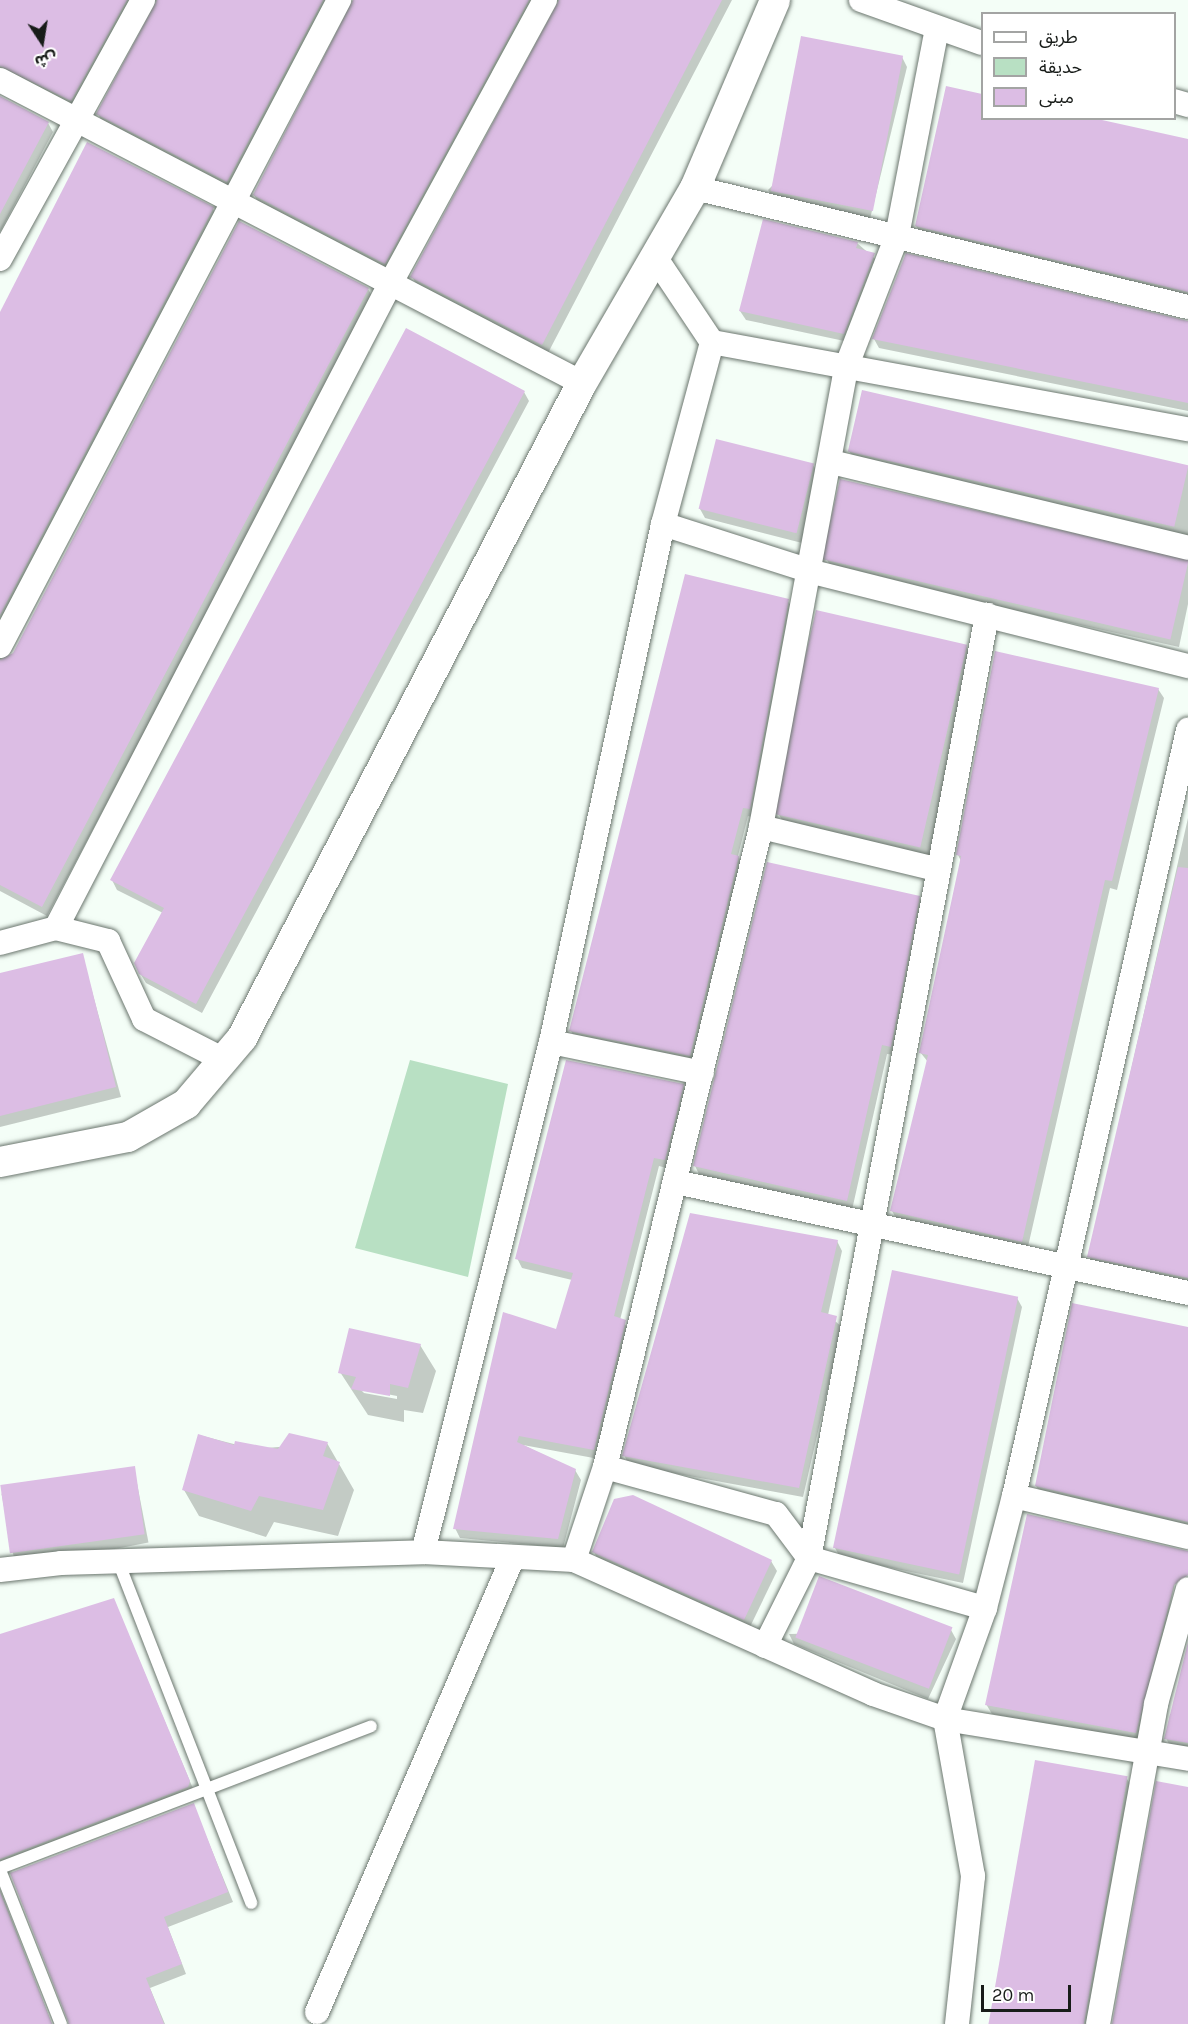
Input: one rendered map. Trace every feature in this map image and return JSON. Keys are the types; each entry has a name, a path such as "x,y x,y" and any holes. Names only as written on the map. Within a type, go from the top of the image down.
{"street":[{"path":"0,260 76,118 143,0"},
{"path":"0,646 339,0"},
{"path":"56,928 389,286 545,0"},
{"path":"0,1162 128,1137 186,1104 242,1038 582,383 695,188 775,0"},
{"path":"861,0 937,30 981,43"},
{"path":"574,1560 605,1467 761,827 813,572 846,365 897,236 937,30"},
{"path":"0,80 234,200 389,286 582,383"},
{"path":"695,188 1188,307"},
{"path":"655,257 712,342 1188,429"},
{"path":"423,1552 550,1042 663,524 712,342"},
{"path":"831,462 1188,548"},
{"path":"663,524 813,572 1188,666"},
{"path":"765,1646 809,1558 875,1226 936,869 987,615"},
{"path":"957,2024 972,1876 945,1719 985,1608 1014,1496 1064,1267 1188,730"},
{"path":"761,827 936,869"},
{"path":"0,943 56,928 108,941 144,1019 224,1060"},
{"path":"550,1042 702,1073"},
{"path":"676,1182 1188,1293"},
{"path":"605,1467 776,1514 809,1558 985,1608"},
{"path":"1014,1496 1188,1537"},
{"path":"0,1570 118,1561 423,1552 574,1560 765,1646 945,1719 1149,1749 1188,1759"},
{"path":"317,2012 513,1557"},
{"path":"1098,2024 1156,1704 1188,1589"}],"lane":[{"path":"118,1561 251,1903"},
{"path":"61,2024 0,1869 370,1726"}],"green space":[{"path":"410,1060 508,1084 468,1277 355,1248"}],"building":[{"path":"0,0 127,0 71,101 0,66"},
{"path":"157,0 323,0 227,182 96,114"},
{"path":"353,0 529,0 385,264 253,195"},
{"path":"559,0 722,0 542,345 410,277"},
{"path":"801,36 903,56 873,211 771,191"},
{"path":"946,86 981,94 981,120 1102,120 1188,139 1188,292 915,226"},
{"path":"0,96 49,122 0,214"},
{"path":"87,142 214,207 0,615 0,312"},
{"path":"763,219 858,242 856,248 875,253 844,334 739,311"},
{"path":"239,221 369,288 42,907 0,885 0,660 13,653"},
{"path":"906,253 1188,321 1188,403 872,339"},
{"path":"406,328 525,391 196,1004 139,974 134,963 164,908 110,880"},
{"path":"862,390 1188,465 1174,527 848,451"},
{"path":"716,439 814,463 797,533 699,509"},
{"path":"840,479 1188,559 1170,639 822,559"},
{"path":"685,574 789,599 750,809 743,808 731,854 739,856 690,1056 569,1031"},
{"path":"816,610 967,645 920,848 769,813"},
{"path":"995,651 1159,688 1112,881 1105,880 1022,1242 890,1211 928,1055 919,1053 961,856 956,855"},
{"path":"767,862 920,896 891,1047 882,1045 847,1201 693,1166"},
{"path":"1178,867 1188,868 1188,1278 1087,1257"},
{"path":"83,953 116,1087 0,1116 0,973"},
{"path":"566,1060 684,1084 665,1160 654,1158 614,1316 626,1320 594,1450 519,1436 517,1442 576,1469 558,1539 453,1529 503,1312 556,1329 573,1273 515,1259"},
{"path":"690,1213 838,1240 821,1312 837,1316 799,1488 622,1456"},
{"path":"892,1270 1018,1297 959,1575 833,1548"},
{"path":"1072,1303 1188,1327 1188,1522 1035,1486"},
{"path":"349,1328 421,1344 408,1388 390,1384 390,1396 351,1389 356,1377 338,1373"},
{"path":"289,1433 328,1442 323,1456 340,1462 323,1510 259,1496 251,1511 182,1490 198,1434 234,1445 235,1441 278,1449"},
{"path":"135,1466 145,1534 10,1553 0,1485"},
{"path":"633,1495 772,1560 744,1620 592,1552 614,1499"},
{"path":"1027,1514 1188,1551 1188,1575 1174,1585 1136,1733 985,1705"},
{"path":"819,1576 953,1627 929,1689 795,1638"},
{"path":"114,1598 190,1781 188,1787 0,1859 0,1634"},
{"path":"1188,1642 1188,1743 1164,1739"},
{"path":"1035,1760 1128,1776 1084,2024 988,2024"},
{"path":"1156,1781 1188,1787 1188,2024 1112,2024"},
{"path":"194,1803 228,1892 164,1917 182,1964 146,1978 164,2024 69,2024 10,1873"},
{"path":"0,1892 52,2024 0,2024"}]}
